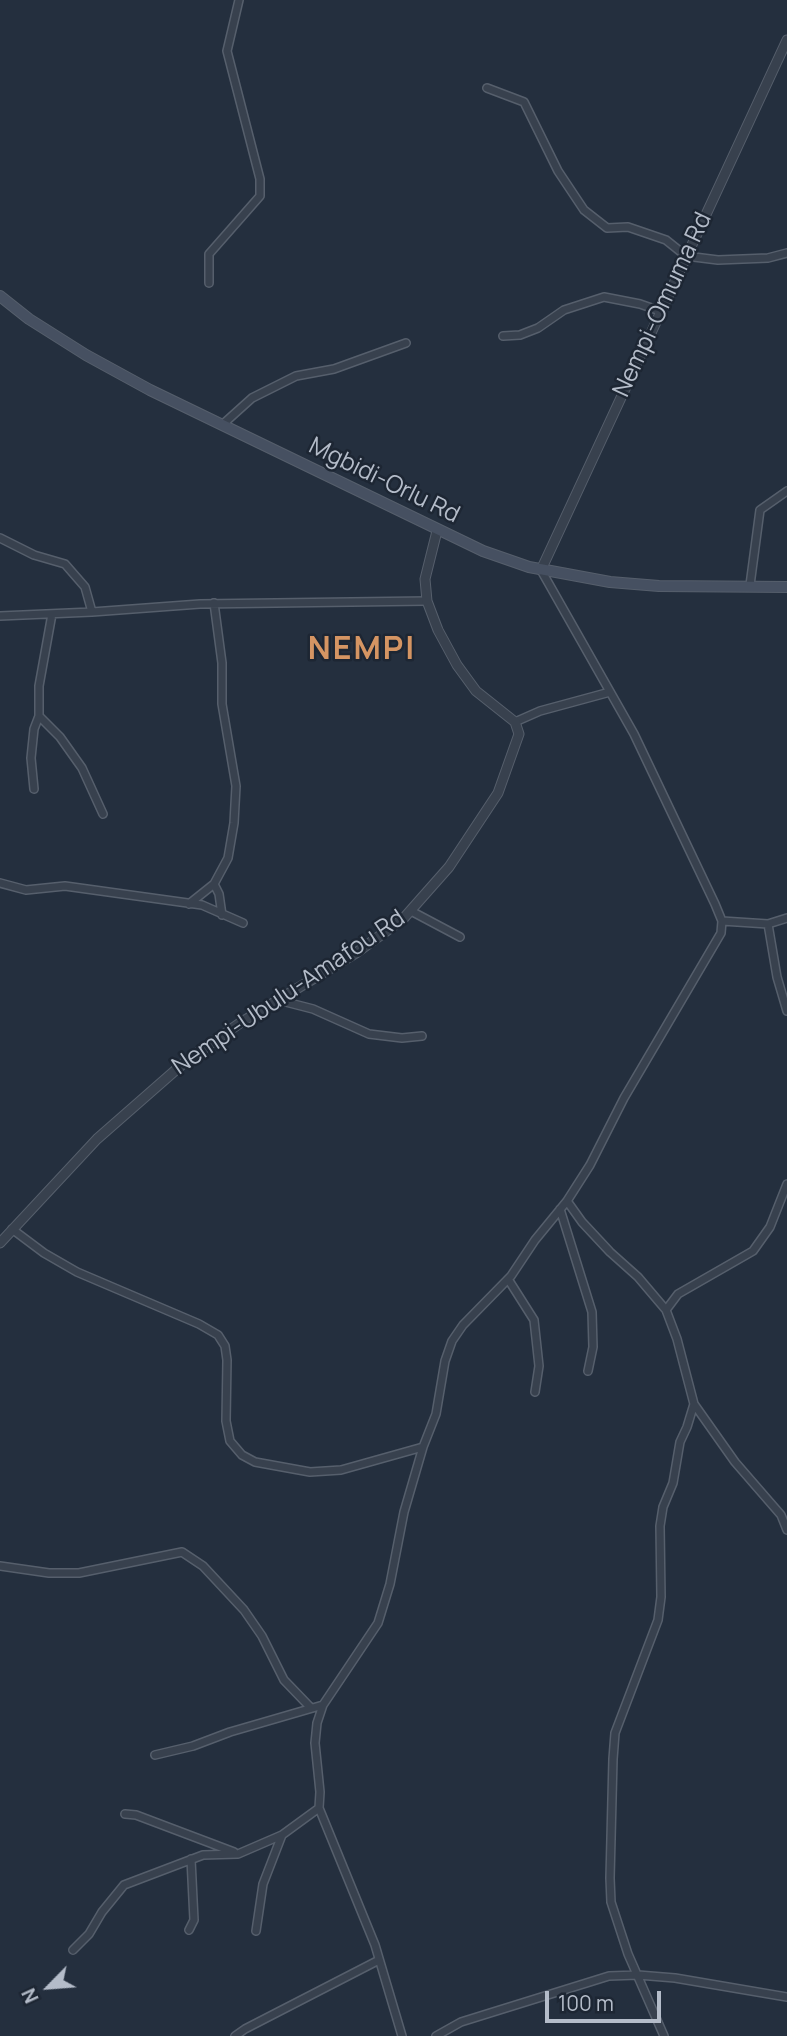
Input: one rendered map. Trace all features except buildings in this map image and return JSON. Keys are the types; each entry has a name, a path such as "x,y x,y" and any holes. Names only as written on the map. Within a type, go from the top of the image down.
{"main road":[{"name":"Mgbidi-Orlu Rd","path":"0,296 29,319 86,355 222,425 483,551 541,570 610,582 659,586 787,587"}],"street":[{"path":"209,283 209,254 260,196 260,179 228,51 239,0"},
{"name":"Nempi-Omuma Rd","path":"541,570 787,40"},
{"path":"487,88 524,102 558,171 584,210 607,228 628,227 666,240 686,256 718,260 768,258 787,253"},
{"path":"503,336 520,335 538,328 564,310 604,297 640,304 660,312"},
{"path":"222,425 252,398 296,376 334,369 406,343"},
{"path":"750,586 760,510 787,491"},
{"path":"437,531 425,579 427,601 438,630 457,665 476,691 515,722 540,711 610,692"},
{"path":"0,538 34,555 65,564 85,587 92,612"},
{"path":"402,2036 362,1908 318,1808 320,1793 315,1743 317,1723 323,1705 378,1622 390,1584 404,1512 423,1447 436,1414 445,1361 452,1341 463,1325 508,1279 567,1201 721,933 722,921 634,734 541,570"},
{"path":"0,616 214,603 427,601"},
{"path":"189,904 214,884 228,858 234,823 236,786 222,704 222,663 214,603"},
{"path":"34,789 31,758 34,729 39,716 39,686 44,648 52,614"},
{"path":"39,716 60,737 82,768 103,814"},
{"name":"Nempi-Ubulu-Amafou Rd","path":"0,1243 97,1139 186,1061 364,947 411,911 449,867 498,793 519,734 515,722"},
{"path":"0,883 26,890 65,886 201,905 243,923"},
{"path":"214,884 219,894 222,915"},
{"path":"411,911 460,937"},
{"path":"722,921 768,924 787,918"},
{"path":"768,924 777,977 787,1011"},
{"path":"278,1000 313,1009 369,1034 402,1038 422,1036"},
{"path":"666,1310 678,1294 753,1251 770,1227 787,1184"},
{"path":"567,1201 582,1222 638,1277 666,1310 694,1404 735,1462 784,1514 787,1530"},
{"path":"560,1209 592,1312 593,1347 589,1371"},
{"path":"12,1229 44,1253 77,1272 199,1324 218,1335 225,1346 227,1360 226,1421 230,1441 242,1455 255,1462 276,1468 310,1472 354,1468 423,1447"},
{"path":"508,1279 534,1320 539,1366 535,1392"},
{"path":"664,2036 628,1954 611,1902 613,1759 615,1733 658,1620 661,1597 660,1525 663,1507 673,1483 680,1442 694,1404"},
{"path":"0,1566 49,1573 79,1573 182,1552 203,1566 244,1610 262,1636 284,1680 310,1707"},
{"path":"155,1755 193,1746 323,1705"},
{"path":"73,1950 89,1934 102,1912 124,1885 203,1855 238,1854 282,1835 318,1808"},
{"path":"125,1814 136,1815 238,1854"},
{"path":"256,1931 263,1884 282,1835"},
{"path":"189,1930 194,1920 191,1859"},
{"path":"235,2036 380,1960"},
{"path":"436,2036 461,2022 609,1976 675,1978 787,1997"}],"district":[{"name":"NEMPI","path":"362,650"}]}
